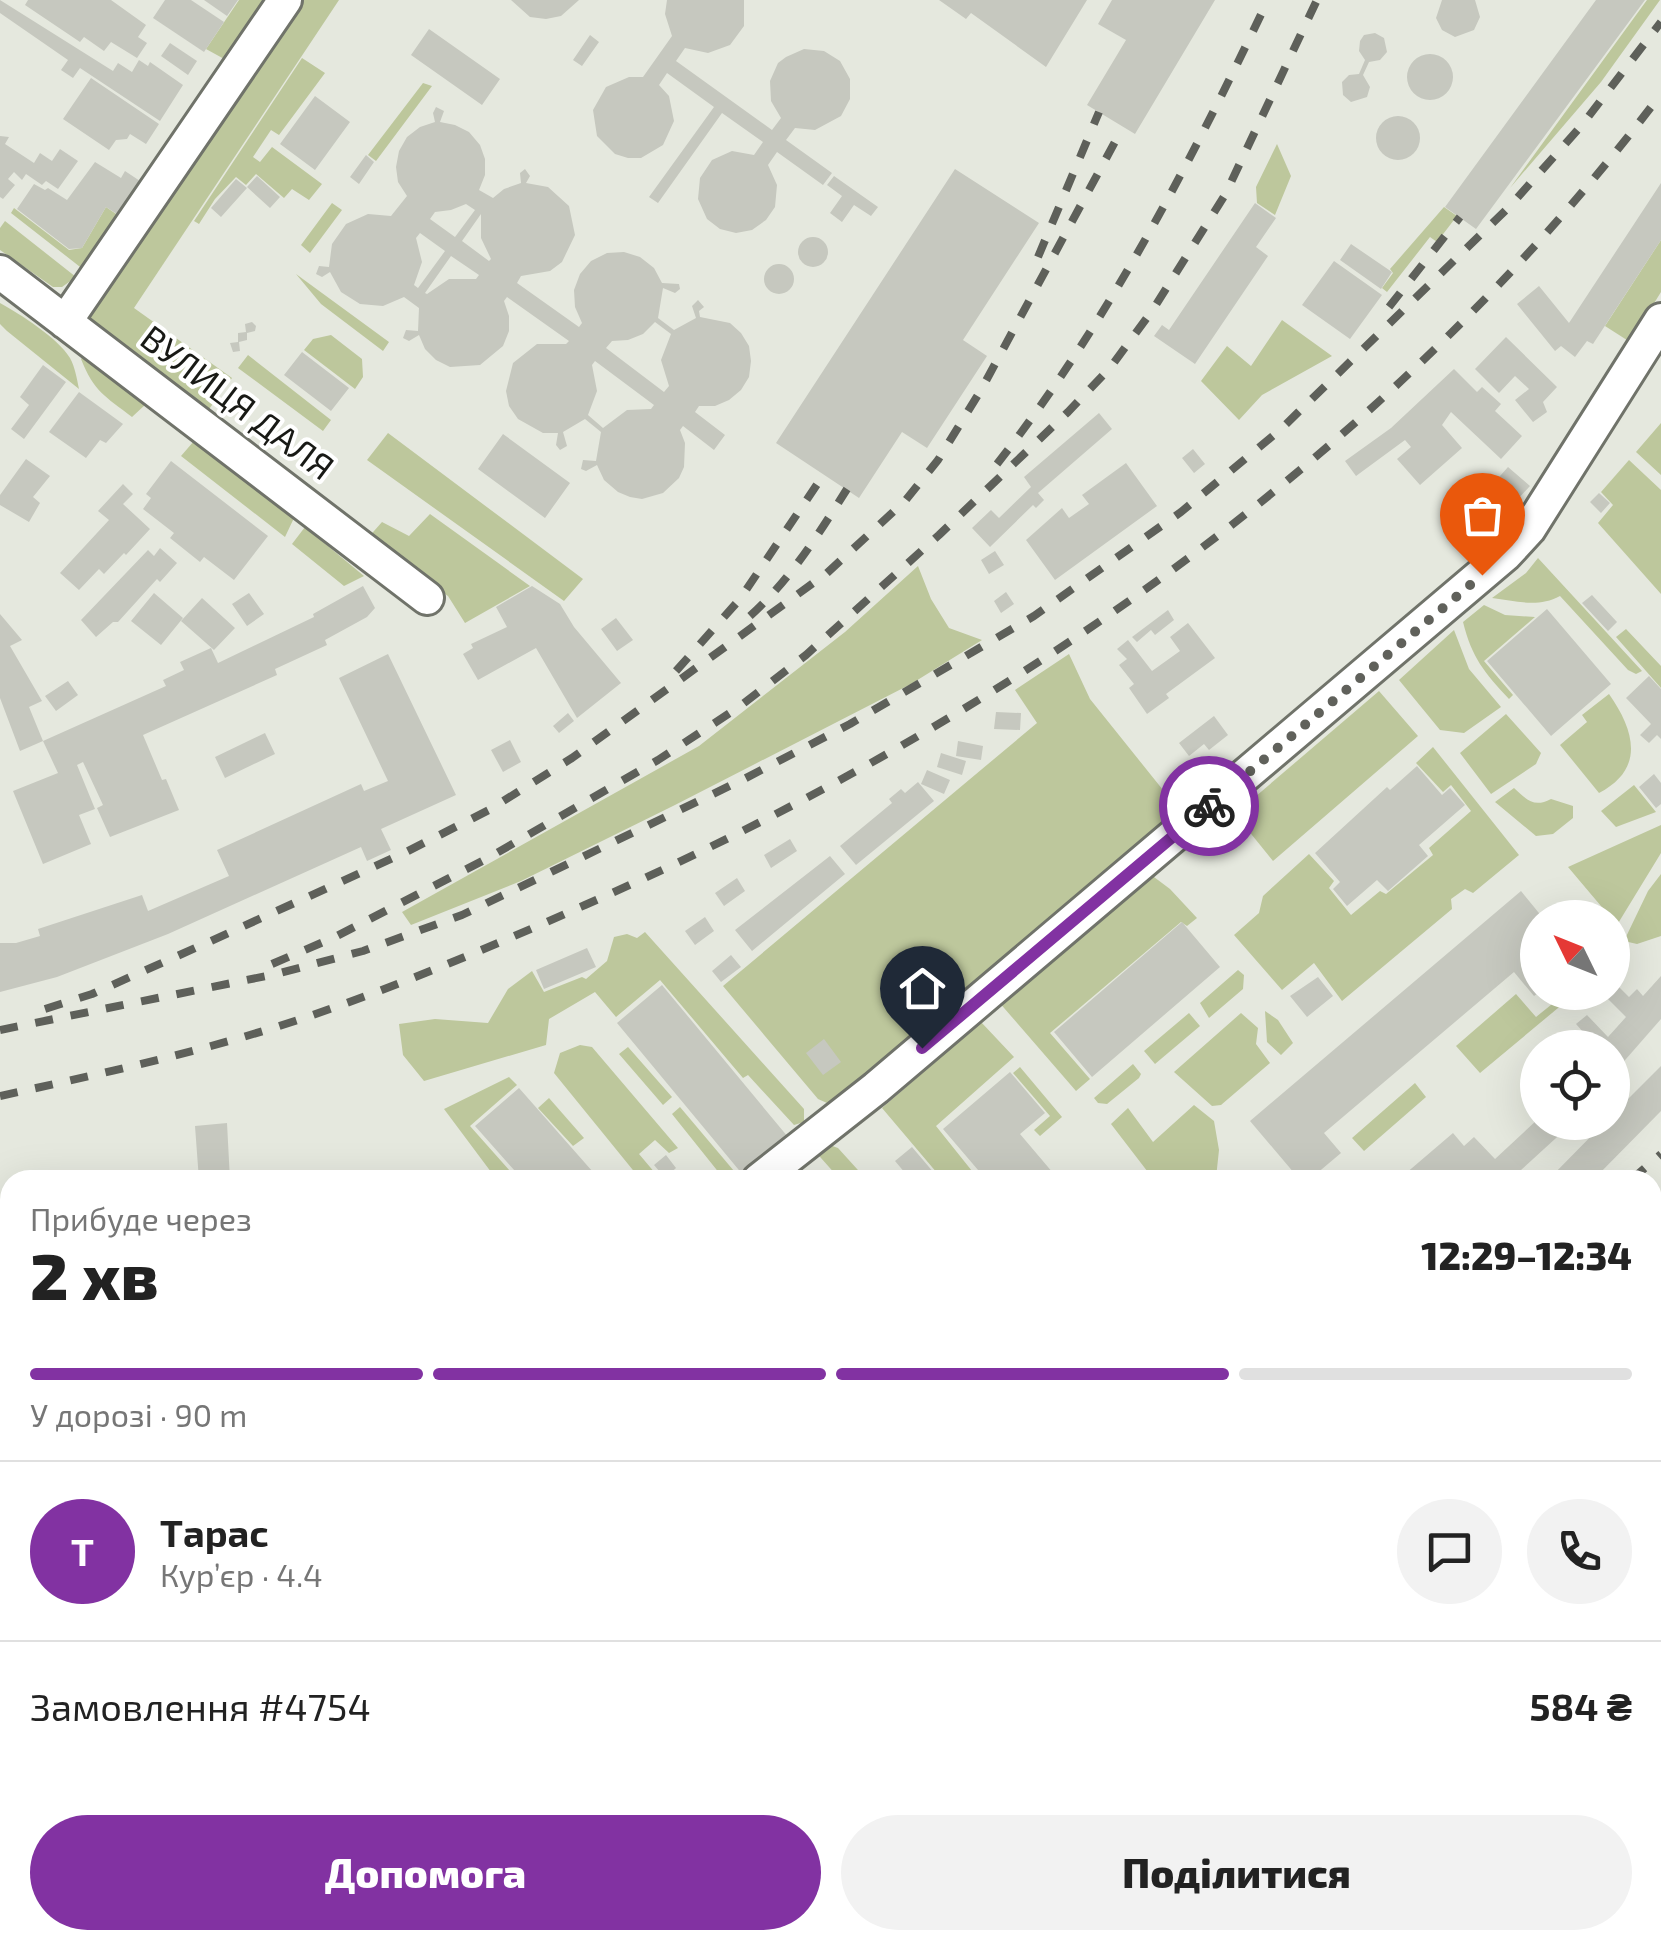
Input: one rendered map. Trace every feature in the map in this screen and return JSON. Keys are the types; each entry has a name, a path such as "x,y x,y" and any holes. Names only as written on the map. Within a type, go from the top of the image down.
{"street":[{"path":"65,322 285,0"},
{"name":"ВУЛИЦЯ ДАЛЯ","path":"0,272 426,598"},
{"path":"772,1170 876,1088 1519,542 1661,320"}],"green space":[{"path":"239,0 268,0 226,60 206,49"},
{"path":"298,0 339,0 134,308 232,378 201,420 89,326 90,311"},
{"path":"1647,0 1660,0 1601,82 1510,188"},
{"path":"302,58 325,73 279,135 271,130 253,157 260,162 272,147 322,184 309,200 292,189 284,198 256,174 246,185 236,177 199,224 194,221"},
{"path":"423,83 432,86 376,161 368,155"},
{"path":"1277,144 1291,176 1275,215 1257,203 1256,187"},
{"path":"332,203 342,210 310,253 301,245"},
{"path":"106,207 122,218 84,270 11,213 14,208 69,250 82,248"},
{"path":"1444,207 1457,216 1437,242 1430,237 1387,292 1382,288 1393,273 1390,269"},
{"path":"5,221 76,277 62,287 53,287 0,250 0,228"},
{"path":"1661,240 1661,292 1630,342 1605,326"},
{"path":"296,274 389,342 383,351 321,304"},
{"path":"0,303 38,327 64,350 73,365 79,389 0,324"},
{"path":"1282,320 1332,356 1262,395 1239,420 1201,381 1227,346 1251,366"},
{"path":"331,335 362,359 363,377 355,389 304,350 313,339"},
{"path":"84,355 146,404 132,417 114,404 91,379 81,359"},
{"path":"248,355 331,420 323,431 238,368"},
{"path":"1661,423 1661,475 1636,452"},
{"path":"388,433 583,579 564,601 367,460"},
{"path":"194,441 294,518 285,537 181,456"},
{"path":"1629,460 1661,490 1661,594 1598,523 1613,505 1601,492"},
{"path":"430,514 530,586 465,623 448,596 366,540 382,522 409,536"},
{"path":"305,527 364,576 344,586 292,544"},
{"path":"1538,558 1642,671 1636,674 1628,670 1560,596 1535,603 1492,598 1526,573"},
{"path":"918,566 931,599 949,628 982,640 911,684 521,881 411,925 402,912 699,746 845,632"},
{"path":"1484,605 1505,615 1535,617 1484,661 1513,695 1509,699 1480,664 1463,622"},
{"path":"1626,629 1661,666 1661,688 1616,637"},
{"path":"1454,630 1469,669 1501,707 1464,733 1440,730 1399,680"},
{"path":"1069,654 1090,699 1183,810 845,1093 827,1103 818,1099 723,986 1037,723 1015,690"},
{"path":"1379,691 1418,736 1273,861 1235,814"},
{"path":"1609,694 1625,722 1631,748 1624,773 1599,793 1560,745 1587,722 1582,715"},
{"path":"1506,714 1541,753 1536,764 1491,794 1460,753"},
{"path":"1433,747 1519,855 1473,893 1465,889 1451,899 1452,909 1342,1001 1314,963 1282,990 1234,935 1259,913 1263,896 1309,854 1334,881 1329,888 1351,915 1380,891 1386,894 1433,855 1429,848 1471,811 1451,785 1443,792 1416,763"},
{"path":"1634,785 1656,812 1616,827 1601,811"},
{"path":"1514,788 1531,801 1551,799 1573,806 1573,818 1553,834 1536,836 1495,802"},
{"path":"1661,825 1661,853 1630,904 1630,900 1596,900 1568,867"},
{"path":"1150,874 1197,918 1187,926 1181,922 1050,1033 1090,1079 1076,1091 998,1001"},
{"path":"1661,874 1661,936 1630,942 1630,928"},
{"path":"645,932 804,1109 804,1122 794,1125 748,1075 743,1078 660,980 616,1017 595,992 549,1019 546,1045 424,1081 403,1055 399,1024 435,1019 488,1023 508,989 532,971 544,992 582,977 586,979 607,961 614,937 627,934 637,938"},
{"path":"1238,970 1244,975 1243,989 1209,1018 1200,1003"},
{"path":"1516,994 1520,1010 1530,1010 1536,1017 1545,1010 1556,1010 1532,1030 1520,1030 1520,1040 1480,1073 1456,1046"},
{"path":"1265,1011 1278,1020 1293,1043 1281,1055 1267,1042"},
{"path":"1189,1013 1200,1026 1155,1064 1144,1051"},
{"path":"1241,1013 1258,1028 1256,1044 1270,1063 1221,1105 1212,1106 1174,1072"},
{"path":"981,1022 1014,1057 936,1126 971,1170 935,1170 882,1108"},
{"path":"580,1045 592,1047 678,1148 669,1153 655,1140 639,1154 653,1170 633,1170 554,1073 560,1053"},
{"path":"628,1047 672,1097 663,1105 619,1054"},
{"path":"1133,1064 1141,1074 1139,1078 1107,1104 1098,1103 1094,1098"},
{"path":"1020,1067 1062,1117 1040,1136 1034,1130 1050,1116 1013,1073"},
{"path":"509,1077 517,1085 470,1126 509,1170 490,1170 444,1109"},
{"path":"1415,1083 1426,1097 1364,1151 1352,1138"},
{"path":"549,1098 584,1138 573,1146 538,1108"},
{"path":"1194,1105 1214,1121 1219,1150 1217,1170 1146,1170 1111,1124 1128,1108 1153,1142"},
{"path":"680,1107 733,1170 717,1170 672,1114"},
{"path":"827,1144 838,1148 858,1170 832,1170 813,1149"}],"building":[{"path":"0,0 113,71 118,63 132,72 139,60 148,66 150,62 183,85 160,121 80,68 73,78 61,70 68,60 0,13"},
{"path":"28,0 111,0 146,25 138,37 147,43 137,58 111,42 104,51 84,37 80,42 25,5"},
{"path":"165,0 191,0 224,22 204,52 153,18"},
{"path":"204,0 238,0 227,16"},
{"path":"511,0 579,0 561,16 546,19 530,17"},
{"path":"667,0 744,0 744,26 730,45 708,53 685,48 676,61 772,130 781,118 771,101 770,81 778,63 786,57 804,49 824,51 840,61 850,79 850,99 841,116 815,130 795,128 786,140 832,173 823,185 777,152 768,165 777,185 775,207 752,230 736,233 720,229 707,219 698,199 700,178 712,160 732,151 754,155 763,142 722,113 658,203 649,197 714,107 667,73 659,85 669,96 674,121 663,145 641,158 628,158 615,154 597,136 593,110 606,87 629,77 643,77 672,36 665,14"},
{"path":"939,0 1087,0 1046,67 971,13 966,19"},
{"path":"1112,0 1215,0 1135,134 1087,105 1126,40 1098,24"},
{"path":"1442,0 1475,0 1480,17 1474,30 1455,37 1442,30 1436,18"},
{"path":"1596,0 1645,0 1476,229 1445,207"},
{"path":"429,29 500,79 482,105 411,55"},
{"path":"1375,33 1384,38 1387,52 1380,60 1369,62 1363,75 1370,87 1367,97 1351,102 1343,95 1342,82 1349,75 1359,74 1365,60 1359,51 1360,41 1364,35"},
{"path":"590,35 599,42 582,66 573,60"},
{"path":"170,43 197,61 188,75 161,56"},
{"path":"1430,54 1446,61 1453,77 1446,93 1430,100 1414,93 1407,77 1414,61"},
{"path":"91,78 159,124 146,144 130,134 127,139 116,140 109,150 63,119"},
{"path":"315,96 350,122 315,170 280,144"},
{"path":"436,107 444,111 440,122 469,132 480,145 485,175 479,190 493,198 521,183 520,173 525,169 530,176 526,183 548,187 569,206 575,235 562,262 550,271 521,276 517,283 579,327 582,323 575,307 574,290 580,274 591,261 607,253 624,252 640,257 654,268 662,283 679,284 675,293 663,288 658,318 674,330 696,318 692,306 698,300 704,307 699,311 700,317 730,323 749,346 749,377 741,390 729,400 715,406 699,406 695,412 725,435 714,450 683,426 680,430 685,443 684,467 679,478 663,493 642,499 630,497 604,480 597,465 586,471 581,469 583,460 596,461 601,432 585,419 563,432 567,446 560,450 556,445 558,433 543,433 518,419 509,406 506,391 513,363 537,344 569,341 507,297 504,301 509,331 503,346 480,365 450,367 425,349 419,335 409,341 403,338 406,330 418,331 419,308 404,297 383,306 360,304 341,292 330,272 322,277 316,274 319,266 329,267 332,244 346,224 368,214 391,216 407,196 398,182 399,151 407,137 435,122","holes":["466,204 475,210 455,237 430,219 435,212","481,214 481,238 489,261 462,241","420,233 445,251 418,288 414,285 422,262 416,238","451,256 479,275 476,279 449,279 425,293","655,322 671,334 661,360 669,386 664,392 606,348 612,341 643,334","595,361 654,405 651,409 627,410 603,428 588,415 597,391 592,365"]},
{"path":"1398,116 1414,122 1420,138 1414,154 1398,160 1382,154 1376,138 1382,122"},
{"path":"0,136 9,137 5,144 34,163 40,153 52,161 60,149 78,161 58,189 46,181 42,185 26,174 22,180 14,172 8,179 15,185 3,199"},
{"path":"366,155 374,162 359,184 350,177"},
{"path":"95,162 121,178 125,171 143,183 120,216 106,207 82,248 69,249 17,209 34,184 67,200"},
{"path":"955,169 1039,223 963,340 987,356 927,448 902,432 859,498 776,443"},
{"path":"257,176 280,197 270,208 247,187"},
{"path":"834,176 878,207 871,216 854,205 842,222 830,213 842,196 827,185"},
{"path":"236,179 247,188 221,217 211,208"},
{"path":"1661,183 1661,240 1593,344 1587,341 1575,357 1561,346 1555,351 1517,304 1539,286 1569,323"},
{"path":"1255,203 1276,218 1256,247 1268,256 1195,364 1154,336 1162,325 1169,330"},
{"path":"813,237 824,241 828,252 824,263 813,267 802,263 798,252 802,241"},
{"path":"1351,244 1392,272 1381,289 1340,260"},
{"path":"1334,261 1382,295 1350,339 1302,305"},
{"path":"779,264 790,268 794,279 790,290 779,294 768,290 764,279 768,268"},
{"path":"252,322 255,331 239,342 240,351 233,352 230,343 238,342 238,333 246,332 245,324"},
{"path":"1506,337 1557,387 1543,402 1547,412 1533,422 1515,400 1529,389 1515,376 1499,393 1475,369"},
{"path":"302,352 349,388 331,411 284,375"},
{"path":"43,365 66,382 24,439 11,429 29,405 20,397"},
{"path":"1454,369 1477,392 1482,387 1501,404 1495,411 1522,436 1501,459 1451,412 1442,425 1462,448 1420,485 1397,459 1411,447 1405,440 1356,476 1345,461 1391,428"},
{"path":"79,392 123,424 106,443 100,440 86,458 49,432"},
{"path":"1099,413 1112,429 1038,493 1044,500 1036,508 1033,505 990,547 972,528 991,510 999,518 1031,487 1024,477"},
{"path":"503,434 570,483 545,518 478,469"},
{"path":"1193,449 1205,464 1194,473 1182,458"},
{"path":"26,459 50,476 33,497 40,503 29,522 0,505 0,495"},
{"path":"171,461 268,536 234,580 204,557 200,562 170,538 174,533 143,509 151,498 146,494"},
{"path":"1126,463 1157,506 1055,580 1026,540 1062,508 1069,518 1089,504 1082,495"},
{"path":"1508,467 1530,486 1514,503 1493,484"},
{"path":"123,484 133,494 123,504 150,529 104,574 99,569 79,590 60,573 109,520 98,511"},
{"path":"1599,493 1610,503 1601,513 1590,502"},
{"path":"160,548 177,563 118,622 96,637 81,620 148,550 154,556"},
{"path":"995,551 1004,565 989,574 981,560"},
{"path":"363,586 375,608 367,617 325,640 327,645 275,669 277,675 143,735 179,810 110,837 97,808 103,805 83,762 77,765 95,809 79,815 91,844 43,864 13,791 58,773 43,741 166,686 163,680 184,670 180,662 211,648 218,663 314,617 313,614"},
{"path":"532,586 560,604 621,683 577,718 536,648 478,680 463,654 473,648 471,644 507,627 496,607"},
{"path":"1006,592 1014,604 1001,613 994,601"},
{"path":"154,593 183,618 161,645 131,621"},
{"path":"249,593 264,614 247,626 232,604"},
{"path":"1592,595 1617,622 1608,631 1582,603"},
{"path":"202,598 235,628 214,650 181,621"},
{"path":"1547,609 1611,684 1551,736 1487,661"},
{"path":"1168,610 1174,620 1155,635 1151,630 1137,642 1132,637"},
{"path":"0,614 22,640 10,646 42,701 29,707 43,741 20,751 0,698"},
{"path":"616,618 633,640 617,651 601,629"},
{"path":"1188,623 1215,658 1166,694 1169,698 1147,714 1129,688 1134,684 1119,665 1127,659 1117,649 1128,640 1152,671 1180,651 1170,637"},
{"path":"388,654 456,795 381,829 391,850 367,861 361,847 168,934 57,977 0,992 0,943 40,936 38,929 142,895 148,911 229,876 217,850 361,784 364,791 388,781 339,678"},
{"path":"1649,676 1661,689 1661,739 1657,735 1649,743 1640,735 1651,724 1626,698"},
{"path":"68,681 78,695 56,711 45,696"},
{"path":"996,712 1021,713 1020,730 994,729"},
{"path":"568,713 574,721 559,733 553,726"},
{"path":"1214,716 1228,735 1209,750 1204,744 1189,756 1179,743"},
{"path":"265,733 275,754 225,778 215,757"},
{"path":"510,740 521,762 503,772 491,750"},
{"path":"958,741 983,746 981,760 956,756"},
{"path":"941,753 966,761 962,775 937,767"},
{"path":"1417,766 1442,795 1450,788 1465,805 1419,845 1428,856 1388,891 1377,880 1347,906 1333,889 1340,882 1315,853 1387,787 1390,790"},
{"path":"927,770 950,780 944,794 921,784"},
{"path":"1654,774 1661,783 1661,804 1656,808 1639,787"},
{"path":"918,782 934,801 856,865 840,846 892,803 889,799 901,789 905,793"},
{"path":"790,839 797,851 771,868 764,855"},
{"path":"830,856 845,874 752,951 735,930"},
{"path":"737,878 745,891 724,906 715,893"},
{"path":"1521,891 1528,900 1520,900 1520,979 1514,972 1324,1133 1341,1153 1321,1170 1292,1170 1250,1121"},
{"path":"705,917 714,931 695,945 685,931"},
{"path":"1182,922 1220,967 1092,1077 1054,1032"},
{"path":"587,948 596,967 544,989 536,970"},
{"path":"731,955 741,967 721,982 712,971"},
{"path":"1661,976 1661,1019 1630,1054 1630,1030 1614,1030 1626,1017 1619,1010 1630,1010 1630,996 1637,989 1643,996"},
{"path":"1318,977 1333,996 1307,1017 1290,996"},
{"path":"662,985 788,1137 749,1170 739,1170 617,1023"},
{"path":"1587,1015 1601,1030 1581,1030 1576,1024"},
{"path":"824,1039 841,1062 823,1075 806,1053"},
{"path":"1661,1066 1661,1111 1603,1170 1558,1170 1587,1140 1630,1140 1630,1097"},
{"path":"1010,1072 1045,1113 1020,1134 1051,1170 978,1170 943,1129"},
{"path":"519,1088 591,1170 514,1170 475,1126"},
{"path":"227,1123 229,1170 198,1170 195,1126"},
{"path":"1453,1133 1464,1146 1474,1137 1495,1159 1520,1136 1520,1140 1554,1140 1521,1170 1410,1170"},
{"path":"912,1147 932,1170 903,1170 895,1161"},
{"path":"666,1155 676,1168 658,1170 654,1165"}],"railway":[{"path":"997,464 1075,355 1145,240 1268,0"},
{"path":"272,964 335,937 488,858 658,760 739,707 806,655 939,535 1110,368 1152,311 1225,195 1317,0"},
{"path":"0,1030 276,974 363,951 462,915 850,724 1034,616 1181,512 1280,430 1510,206 1582,125 1661,22"},
{"path":"0,1096 225,1042 407,980 585,905 739,833 889,753 1035,664 1175,568 1309,463 1435,349 1553,226 1661,94"},
{"path":"1038,257 1099,112"},
{"path":"45,1009 92,994 211,941 489,810 572,758 827,573 905,501 938,460 981,390 1123,127"},
{"path":"1389,307 1460,217"},
{"path":"676,671 740,599 824,474"},
{"path":"750,616 791,572 847,489"},
{"path":"1643,1170 1661,1154"}],"way so far":[{"path":"1209,806 1482,575"}],"route":[{"path":"922,1048 1209,806"}]}
